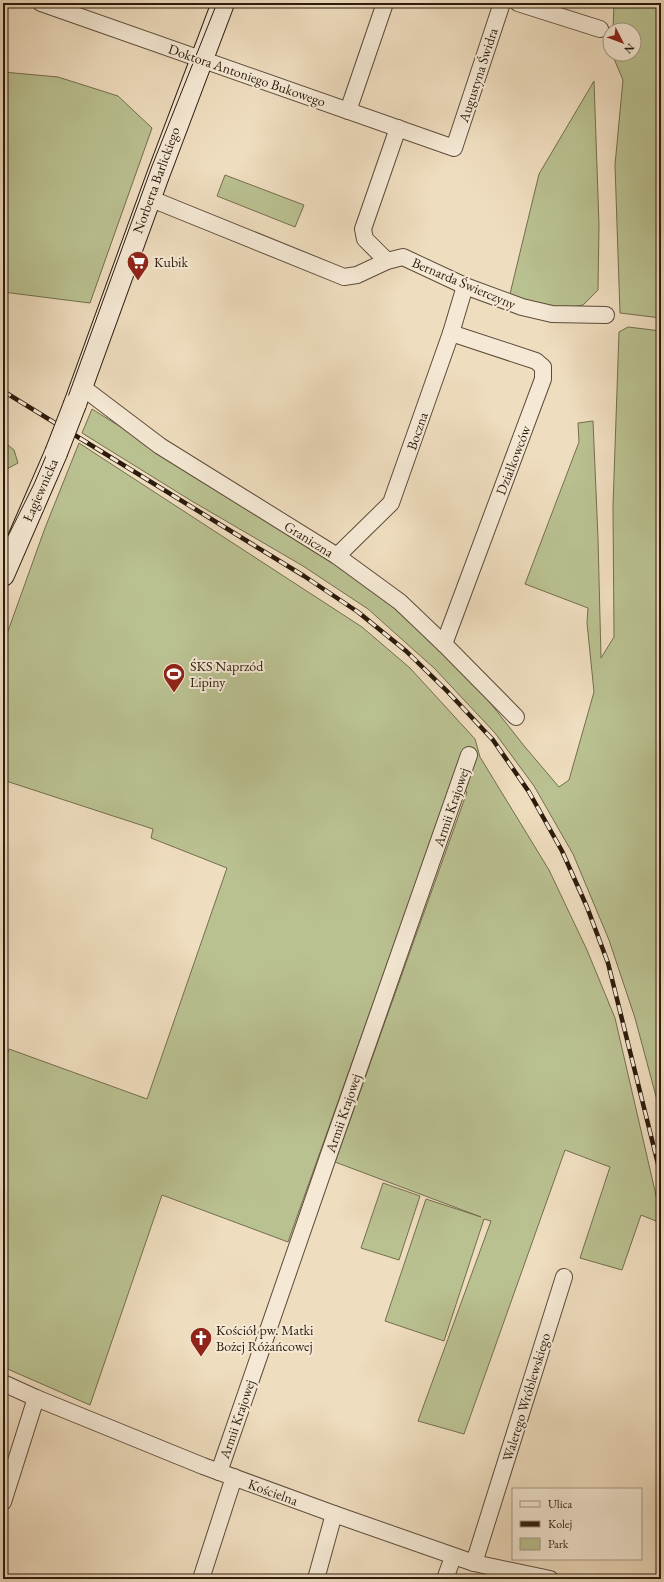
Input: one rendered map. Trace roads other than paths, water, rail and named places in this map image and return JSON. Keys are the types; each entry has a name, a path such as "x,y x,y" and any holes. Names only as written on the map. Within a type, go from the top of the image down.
{"street":[{"name":"Doktora Antoniego Bukowego","path":"41,3 454,148"},
{"name":"Norberta Barlickiego","path":"79,395 149,198 223,3"},
{"path":"348,111 385,3"},
{"name":"Augustyna Świdra","path":"454,148 502,3"},
{"path":"518,3 600,29"},
{"path":"387,261 365,240 363,229 398,128"},
{"name":"Bernarda Świerczyny","path":"149,198 344,277 356,275 387,261 403,258 465,286 522,307 552,314 606,315"},
{"name":"Boczna","path":"337,556 391,503 451,334 465,286"},
{"name":"Działkowców","path":"444,644 543,379 542,367 536,361 451,334"},
{"name":"Łagiewnicka","path":"3,575 56,453 79,395"},
{"name":"Graniczna","path":"79,395 337,556 400,602 516,717"},
{"name":"Armii Krajowej","path":"201,1579 227,1474 328,1157 469,755"},
{"name":"Walerego Wróblewskiego","path":"474,1563 564,1277"},
{"name":"Kościelna","path":"3,1383 36,1398 227,1474 454,1557 474,1563 550,1579"},
{"path":"3,1502 36,1398"},
{"path":"316,1579 334,1514"},
{"path":"445,1579 454,1557"}],"tram line":[{"path":"3,546 34,484 49,449 152,166 217,3"}],"railway":[{"path":"3,391 304,576 358,612 406,651 447,691 493,740 529,792 562,851 587,907 608,963 661,1176"}],"place":[{"name":"Kubik","path":"138,282"},
{"name":"ŚKS Naprzód Lipiny","path":"174,694"},
{"name":"Kościół pw. Matki Bożej Różańcowej","path":"201,1358"}]}
